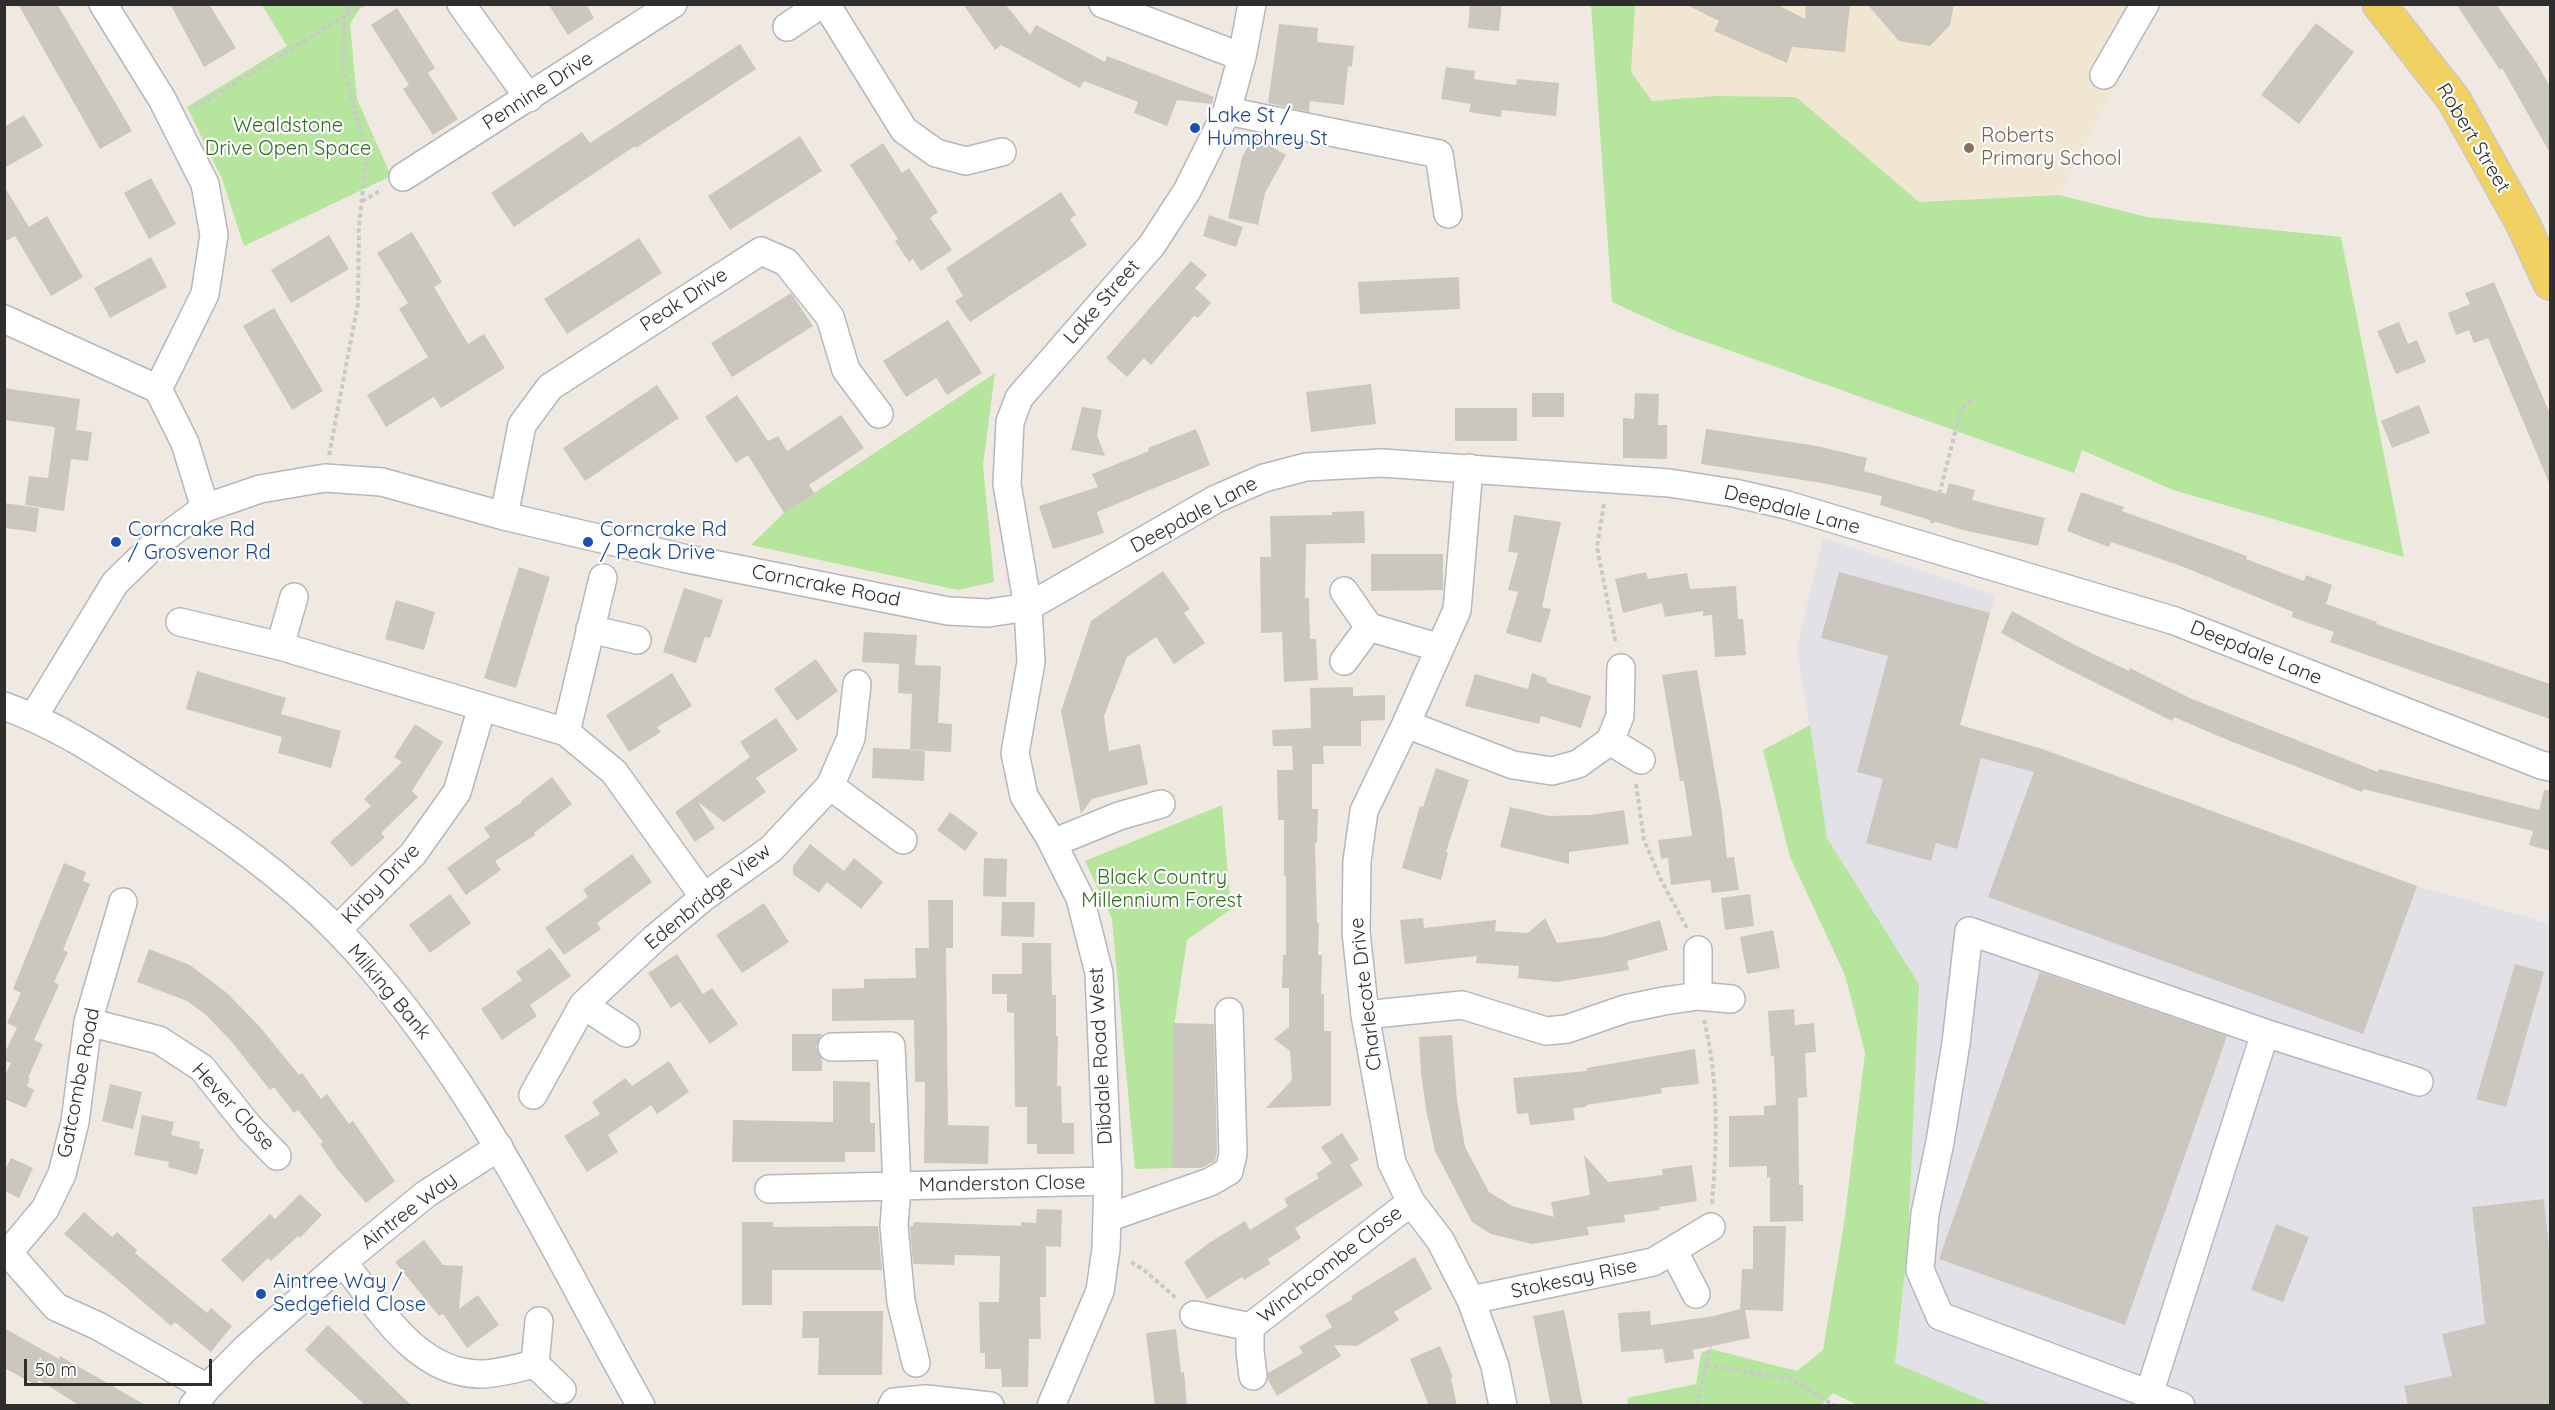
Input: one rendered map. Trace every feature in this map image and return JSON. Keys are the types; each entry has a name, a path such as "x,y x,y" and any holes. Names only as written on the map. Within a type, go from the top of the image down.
{"main road":[{"name":"Robert Street","path":"2379,4 2454,100 2523,224 2550,283"}],"street":[{"path":"103,4 173,121 205,184 214,235 205,294 158,389"},
{"path":"461,4 530,98"},
{"name":"Pennine Drive","path":"403,177 530,98 673,4"},
{"path":"787,27 821,4"},
{"path":"826,4 904,130 936,153 966,161 1002,152"},
{"path":"1103,4 1242,57"},
{"name":"Lake Street","path":"1028,606 1007,483 1010,422 1019,398 1152,245 1187,191 1227,111 1242,57 1252,4"},
{"path":"2104,75 2145,4"},
{"path":"1227,111 1439,154 1448,214"},
{"name":"Peak Drive","path":"504,516 522,425 550,387 761,251 786,262 830,317 846,370 879,414"},
{"path":"4,319 158,389 185,443 205,508 153,546 115,583 34,716"},
{"name":"Deepdale Lane","path":"1028,606 1215,499 1264,478 1306,467 1372,464 1469,468 1611,481 1669,483 1734,493 1787,505 2175,621 2550,767"},
{"name":"Charlecote Drive","path":"1469,468 1457,610 1364,811 1358,861 1356,932 1365,1015 1392,1163 1411,1202 1440,1240 1472,1300 1495,1366 1503,1406"},
{"name":"Corncrake Road","path":"205,508 260,489 325,478 382,482 504,516 683,558 948,610 988,614 1028,606"},
{"path":"566,732 603,578"},
{"path":"1344,591 1369,627 1440,648"},
{"path":"280,646 294,597"},
{"name":"Dibdale Road West","path":"1028,606 1031,662 1015,753 1024,796 1053,843 1080,898 1099,973 1108,1181 1106,1249 1100,1291 1051,1406"},
{"path":"180,622 280,646 566,732 614,772 704,897"},
{"path":"1344,661 1369,627"},
{"path":"590,629 637,640"},
{"path":"1406,724 1513,765 1552,771 1578,764 1610,741 1620,716 1621,668"},
{"name":"Edenbridge View","path":"533,1095 583,1005 655,938 704,897 771,849 830,786 851,738 857,684"},
{"name":"Milking Bank","path":"4,705 34,716 74,737 250,853 337,930 380,979 437,1051 499,1147 641,1406"},
{"name":"Kirby Drive","path":"337,930 413,854 457,792 482,707"},
{"path":"1610,741 1641,760"},
{"path":"830,786 903,840"},
{"path":"1053,843 1119,816 1161,804"},
{"name":"Gatcombe Road","path":"7,1250 45,1209 62,1174 75,1122 88,1022 123,902"},
{"path":"2181,1406 1940,1316 1920,1270 1925,1214 1940,1142 1956,1042 1969,931 2265,1033 2419,1082"},
{"path":"1698,950 1698,996"},
{"path":"1365,1015 1462,1005 1546,1031 1567,1029 1625,1009 1698,996 1731,999"},
{"path":"583,1005 626,1033"},
{"path":"1107,1218 1210,1182 1229,1171 1233,1154 1229,1012"},
{"name":"Hever Close","path":"88,1022 159,1040 202,1068 249,1127 277,1156"},
{"path":"2149,1394 2265,1033"},
{"name":"Manderston Close","path":"832,1047 891,1046 897,1186"},
{"name":"Aintree Way","path":"200,1397 246,1348 343,1262 426,1194 499,1147"},
{"name":"Manderston Close","path":"769,1189 1108,1181"},
{"path":"897,1186 894,1226 901,1302 916,1363"},
{"name":"Winchcombe Close","path":"1250,1328 1411,1202"},
{"name":"Stokesay Rise","path":"1472,1300 1653,1262 1711,1227"},
{"path":"7,1250 30,1280 56,1307 98,1326 200,1397"},
{"path":"1673,1250 1696,1294"},
{"path":"343,1262 407,1341 427,1357 461,1371 480,1374 535,1364"},
{"name":"Winchcombe Close","path":"1194,1314 1250,1328"},
{"path":"535,1364 539,1321"},
{"name":"Winchcombe Close","path":"1250,1328 1253,1376"},
{"path":"535,1364 562,1390"},
{"path":"892,1406 894,1402 926,1399 990,1406"}],"path":[{"path":"325,478 358,303 359,226 367,151 343,69 344,17 350,4"},
{"path":"173,121 365,4"},
{"path":"1926,547 1962,409 1973,398"},
{"path":"1611,481 1597,547 1621,668"},
{"path":"1641,760 1636,787 1644,840 1662,882 1698,950"},
{"path":"1698,996 1714,1074 1717,1141 1711,1227"},
{"path":"1106,1249 1144,1270 1194,1314"},
{"path":"1696,1294 1710,1345 1697,1406"},
{"path":"1706,1365 1791,1379 1835,1406"}],"shaded area":[{"name":"Roberts Primary School","path":"1635,5 2154,5 2059,195 1919,202 1796,97 1713,96 1652,101 1631,72"},
{"path":"1823,538 1995,595 1960,725 2042,748 2417,886 2550,924 2550,1405 1993,1405 1895,1363 1908,1244 1919,984 1827,838 1797,648"}],"green space":[{"name":"Wealdstone Drive Open Space","path":"262,5 362,5 350,24 357,99 391,176 244,246 222,179 187,107 287,46"},
{"path":"1591,5 1635,5 1631,72 1652,101 1713,96 1796,97 1919,202 2059,195 2147,217 2341,237 2404,557 2173,490 2082,450 2074,473 1678,332 1612,302"},
{"path":"995,373 983,465 994,582 958,590 751,545 784,513"},
{"path":"1810,725 1827,838 1919,984 1908,1244 1895,1363 1993,1405 1857,1405 1833,1393 1821,1405 1628,1405 1627,1398 1696,1384 1701,1353 1711,1349 1797,1371 1823,1350 1844,1224 1865,1053 1845,975 1790,857 1763,750"},
{"name":"Black Country Millennium Forest","path":"1222,805 1231,909 1187,940 1173,1032 1172,1168 1135,1169 1112,919 1085,861"}],"building":[{"path":"18,4 57,4 132,131 100,149"},
{"path":"170,4 209,4 236,48 204,67"},
{"path":"548,4 586,4 594,18 568,35"},
{"path":"963,4 1005,4 1030,35 1036,25 1105,62 1107,56 1214,97 1212,104 1177,100 1167,126 1134,113 1138,102 1084,81 1080,88 1001,45 995,50"},
{"path":"1470,4 1502,4 1499,31 1468,28"},
{"path":"1685,4 1776,4 1805,19 1806,4 1850,4 1845,52 1792,47 1787,63 1714,31 1719,21"},
{"path":"1867,4 1954,4 1950,25 1930,46 1899,41"},
{"path":"2456,4 2496,4 2538,65 2550,87 2550,153 2502,68 2500,70"},
{"path":"397,8 435,68 428,73 458,119 433,135 403,89 409,85 371,25"},
{"path":"2316,23 2354,52 2299,124 2261,95"},
{"path":"1279,24 1318,28 1317,42 1354,46 1352,67 1348,66 1344,105 1310,101 1309,112 1268,103"},
{"path":"740,44 756,69 514,227 491,193 582,132 590,143"},
{"path":"1446,67 1475,71 1474,79 1516,85 1517,79 1559,83 1556,116 1502,110 1501,117 1469,112 1471,104 1441,99"},
{"path":"24,115 43,146 4,168 4,127"},
{"path":"800,136 822,171 730,230 708,196"},
{"path":"1254,137 1286,155 1265,193 1258,225 1228,218 1242,157"},
{"path":"883,143 902,173 909,168 938,212 930,218 952,250 921,271 913,259 909,262 895,241 898,239 850,165"},
{"path":"151,178 176,224 149,239 124,193"},
{"path":"4,186 29,227 47,216 83,277 51,296 15,236 4,242"},
{"path":"1061,192 1076,215 1070,219 1087,245 970,322 955,301 963,296 946,268"},
{"path":"1209,215 1243,227 1236,247 1203,236"},
{"path":"412,232 442,282 434,287 468,344 484,334 505,368 441,408 434,397 386,427 367,395 428,357 399,309 408,303 377,253"},
{"path":"329,235 349,269 291,303 271,270"},
{"path":"639,238 662,273 567,334 544,299"},
{"path":"151,257 167,287 110,318 94,288"},
{"path":"1191,261 1207,275 1195,288 1211,303 1198,318 1194,316 1151,365 1144,358 1127,377 1106,358"},
{"path":"1459,277 1460,309 1360,314 1358,282"},
{"path":"2494,282 2550,414 2550,485 2488,338 2474,343 2469,330 2456,335 2448,313 2470,304 2465,293"},
{"path":"791,293 813,326 732,377 711,343"},
{"path":"274,308 323,391 292,410 243,326"},
{"path":"948,320 982,373 947,395 936,378 906,397 883,361"},
{"path":"2399,322 2408,344 2417,340 2426,362 2396,374 2377,331"},
{"path":"1371,384 1376,424 1311,432 1306,392"},
{"path":"657,385 679,418 585,481 563,448"},
{"path":"4,388 80,399 76,430 92,432 88,461 71,459 64,511 25,505 29,476 48,478 55,427 4,420"},
{"path":"1532,393 1564,393 1564,417 1532,417"},
{"path":"1635,393 1659,394 1658,425 1667,425 1667,459 1623,458 1623,418 1634,419"},
{"path":"737,395 768,441 778,436 787,451 841,415 864,448 809,485 815,494 784,513 748,455 736,463 705,417"},
{"path":"2419,405 2430,433 2392,448 2381,421"},
{"path":"1082,407 1102,410 1097,435 1105,456 1071,450"},
{"path":"1455,408 1517,408 1517,441 1455,441"},
{"path":"1196,429 1210,465 1097,512 1104,533 1053,549 1039,506 1098,487 1092,474"},
{"path":"1706,429 1817,446 1867,458 1864,471 1946,494 1949,483 1975,490 1972,500 2045,518 2038,546 1963,530 1880,505 1882,496 1822,483 1701,464"},
{"path":"2081,492 2124,507 2122,511 2247,556 2246,559 2304,581 2306,575 2332,585 2326,604 2377,622 2376,624 2550,684 2550,719 2330,642 2334,632 2292,617 2293,612 2181,566 2111,542 2109,547 2067,531"},
{"path":"4,503 39,508 36,532 4,528"},
{"path":"1364,511 1365,543 1306,544 1305,598 1309,598 1310,639 1316,639 1318,680 1284,682 1282,632 1261,633 1260,557 1271,557 1270,516 1332,515 1332,512"},
{"path":"1514,515 1561,522 1542,607 1551,609 1541,643 1506,633 1518,592 1508,590 1518,553 1508,552"},
{"path":"1371,554 1443,554 1443,590 1371,591"},
{"path":"519,567 550,577 516,688 484,678"},
{"path":"1163,571 1190,609 1184,613 1205,643 1174,664 1156,637 1127,657 1104,716 1109,751 1140,744 1148,784 1092,799 1081,814 1061,711 1091,621"},
{"path":"1646,572 1648,579 1687,573 1690,589 1736,586 1738,619 1743,619 1746,655 1715,657 1712,615 1703,616 1703,611 1665,617 1662,603 1623,613 1615,579"},
{"path":"1839,572 1990,613 1960,725 2042,749 2417,886 2363,1034 1988,897 2034,772 1981,758 1957,849 1936,843 1931,861 1866,843 1883,779 1857,772 1888,656 1821,638"},
{"path":"684,588 723,600 710,638 705,637 696,663 663,652"},
{"path":"396,600 435,612 424,650 385,639"},
{"path":"2012,611 2075,645 2129,671 2130,668 2192,699 2378,772 2379,769 2539,810 2544,790 2550,790 2550,851 2529,845 2533,831 2363,789 2362,792 2174,717 2172,721 2001,633"},
{"path":"864,632 917,635 915,665 941,666 938,723 952,724 951,752 910,750 912,694 898,693 899,664 862,662"},
{"path":"816,659 838,691 797,721 774,689"},
{"path":"1697,670 1722,813 1727,858 1734,857 1739,890 1712,893 1710,880 1671,885 1668,858 1661,859 1658,840 1692,836 1684,781 1680,781 1662,675"},
{"path":"197,671 286,698 281,714 341,731 331,768 278,753 282,737 186,709"},
{"path":"672,673 692,706 657,727 661,732 629,752 606,715"},
{"path":"1532,673 1546,678 1548,683 1591,696 1581,728 1541,716 1539,724 1465,706 1475,674 1528,689"},
{"path":"1353,687 1353,696 1385,695 1385,720 1361,721 1361,746 1323,746 1324,764 1312,764 1312,809 1318,809 1317,843 1315,843 1317,923 1319,923 1318,955 1322,955 1321,994 1324,994 1324,1031 1331,1031 1331,1106 1266,1108 1292,1080 1290,1051 1274,1039 1289,1027 1289,988 1282,988 1283,955 1286,955 1286,876 1284,876 1284,820 1278,820 1277,770 1293,770 1292,746 1273,746 1272,730 1311,728 1310,688"},
{"path":"776,718 798,750 756,778 766,792 724,822 698,802 715,828 695,842 675,812 750,757 740,742"},
{"path":"415,724 443,742 412,791 418,797 381,833 385,837 352,867 330,842 371,806 364,799 402,762 394,757"},
{"path":"873,748 925,750 924,781 872,778"},
{"path":"1436,768 1469,780 1446,852 1448,853 1441,880 1402,868 1420,806 1423,807"},
{"path":"552,777 572,804 534,833 535,835 495,861 501,870 466,895 447,868 490,837 484,828 522,802"},
{"path":"1510,807 1549,816 1590,815 1624,810 1629,844 1569,852 1569,864 1500,847"},
{"path":"950,812 978,833 965,851 937,830"},
{"path":"810,844 844,871 854,858 883,882 861,909 827,882 819,893 793,874 793,866"},
{"path":"632,854 652,882 597,923 601,929 564,955 545,928 588,897 583,890"},
{"path":"984,858 1007,859 1006,897 983,896"},
{"path":"64,863 86,872 83,881 90,884 63,950 68,952 54,982 59,985 34,1040 43,1044 28,1078 30,1078 27,1086 34,1090 26,1108 4,1099 4,1077 11,1063 4,1060 4,1054 17,1028 7,1023 21,993 13,989"},
{"path":"450,894 471,923 430,953 409,925"},
{"path":"1750,894 1754,926 1725,930 1721,898"},
{"path":"928,900 953,900 953,948 929,948"},
{"path":"1002,902 1035,902 1034,937 1001,936"},
{"path":"764,903 789,942 742,973 716,935"},
{"path":"1423,918 1424,928 1496,920 1495,931 1528,933 1545,918 1557,943 1603,937 1660,920 1668,950 1627,961 1629,970 1558,982 1518,978 1519,966 1476,963 1477,956 1405,964 1400,920"},
{"path":"1773,930 1780,968 1747,974 1740,937"},
{"path":"1022,943 1051,943 1052,995 1056,995 1056,1036 1058,1036 1057,1086 1061,1086 1062,1123 1074,1123 1074,1154 1037,1154 1037,1144 1027,1144 1027,1107 1015,1107 1014,1013 1007,1012 1007,994 992,994 992,974 1022,974"},
{"path":"550,948 571,976 530,1005 537,1016 502,1040 481,1009 522,980 516,972"},
{"path":"915,948 946,948 948,1125 989,1126 988,1164 924,1163 925,1082 915,1082 914,1020 832,1021 832,989 864,988 864,979 916,978"},
{"path":"149,949 190,965 227,993 260,1027 299,1075 302,1073 321,1099 327,1094 349,1124 353,1121 395,1181 366,1203 338,1170 320,1144 323,1142 298,1110 294,1113 274,1087 270,1090 231,1041 206,1015 187,1001 137,982"},
{"path":"677,954 703,994 712,988 738,1024 710,1044 680,1002 671,1008 648,973"},
{"path":"2515,964 2544,972 2506,1107 2476,1099"},
{"path":"2040,972 2227,1036 2125,1325 1939,1259"},
{"path":"1794,1009 1795,1025 1814,1023 1816,1052 1805,1053 1807,1097 1798,1098 1799,1185 1803,1185 1803,1221 1770,1222 1770,1177 1767,1178 1767,1166 1729,1167 1729,1116 1764,1115 1764,1106 1776,1105 1774,1056 1771,1056 1768,1011"},
{"path":"1173,1023 1214,1024 1217,1152 1215,1161 1201,1168 1172,1168"},
{"path":"792,1034 822,1034 816,1047 822,1059 822,1071 792,1071"},
{"path":"1452,1035 1457,1100 1465,1147 1489,1192 1512,1206 1554,1217 1551,1202 1590,1195 1584,1155 1608,1182 1663,1175 1662,1169 1692,1165 1697,1201 1659,1207 1660,1210 1624,1215 1625,1222 1587,1227 1589,1235 1532,1244 1491,1234 1472,1222 1435,1151 1421,1073 1419,1037"},
{"path":"1695,1049 1699,1084 1661,1088 1662,1093 1573,1108 1575,1120 1530,1125 1528,1113 1517,1114 1513,1078 1587,1071 1587,1068"},
{"path":"669,1061 689,1092 657,1114 651,1105 608,1135 618,1152 587,1172 564,1136 600,1114 592,1102 625,1078 632,1086"},
{"path":"833,1081 870,1082 870,1123 875,1123 875,1152 845,1152 845,1162 732,1162 733,1120 833,1122"},
{"path":"110,1084 142,1092 133,1129 102,1121"},
{"path":"142,1115 174,1122 171,1135 200,1142 199,1148 204,1149 197,1175 168,1167 169,1162 134,1155"},
{"path":"1342,1133 1359,1159 1350,1165 1363,1185 1295,1228 1301,1238 1268,1259 1270,1264 1244,1280 1242,1277 1207,1299 1184,1262 1209,1243 1245,1221 1250,1230 1288,1206 1284,1199 1319,1178 1316,1174 1332,1163 1321,1147"},
{"path":"11,1158 33,1168 19,1198 4,1191 4,1172"},
{"path":"300,1194 322,1215 300,1238 298,1236 271,1261 268,1258 243,1282 221,1260 270,1214 275,1219"},
{"path":"2544,1199 2550,1259 2550,1406 2408,1406 2404,1386 2452,1376 2442,1334 2485,1324 2472,1207"},
{"path":"1037,1209 1062,1210 1061,1247 1046,1246 1046,1297 1040,1297 1041,1339 1029,1339 1028,1387 1002,1387 1001,1369 985,1369 985,1353 980,1353 979,1302 999,1302 1000,1256 955,1255 954,1265 913,1264 910,1226 913,1226 914,1222 1021,1226 1021,1222 1036,1223"},
{"path":"84,1212 112,1237 117,1232 137,1250 135,1253 207,1313 211,1308 232,1326 211,1352 175,1322 171,1326 64,1234"},
{"path":"742,1222 773,1222 773,1227 878,1226 882,1270 772,1270 772,1305 742,1305"},
{"path":"2276,1224 2309,1237 2283,1302 2251,1290"},
{"path":"1753,1226 1786,1226 1783,1311 1745,1310 1750,1338 1693,1350 1694,1359 1665,1363 1663,1349 1621,1352 1618,1313 1650,1311 1651,1325 1714,1316 1740,1309 1742,1269 1753,1269"},
{"path":"424,1240 443,1265 463,1266 459,1309 478,1295 499,1325 467,1348 443,1314 439,1316 395,1262"},
{"path":"1415,1257 1432,1289 1394,1312 1399,1320 1357,1346 1334,1345 1341,1356 1277,1396 1268,1380 1268,1373 1303,1353 1299,1347 1332,1327 1325,1315 1353,1299 1351,1296"},
{"path":"1564,1310 1583,1406 1551,1406 1533,1316"},
{"path":"803,1311 883,1311 882,1375 818,1375 819,1338 802,1338"},
{"path":"328,1325 412,1406 366,1406 305,1350"},
{"path":"4,1328 59,1359 60,1356 147,1406 80,1406 39,1380 36,1385 4,1368"},
{"path":"1176,1329 1181,1373 1184,1372 1187,1406 1155,1406 1146,1333"},
{"path":"1440,1346 1453,1377 1451,1378 1457,1406 1429,1406 1410,1359"}],"place":[{"name":"Lake St / Humphrey St","path":"1195,128"},
{"name":"Roberts Primary School","path":"1969,148"},
{"name":"Corncrake Rd / Grosvenor Rd","path":"116,542"},
{"name":"Corncrake Rd / Peak Drive","path":"588,542"},
{"name":"Aintree Way / Sedgefield Close","path":"261,1294"}]}
